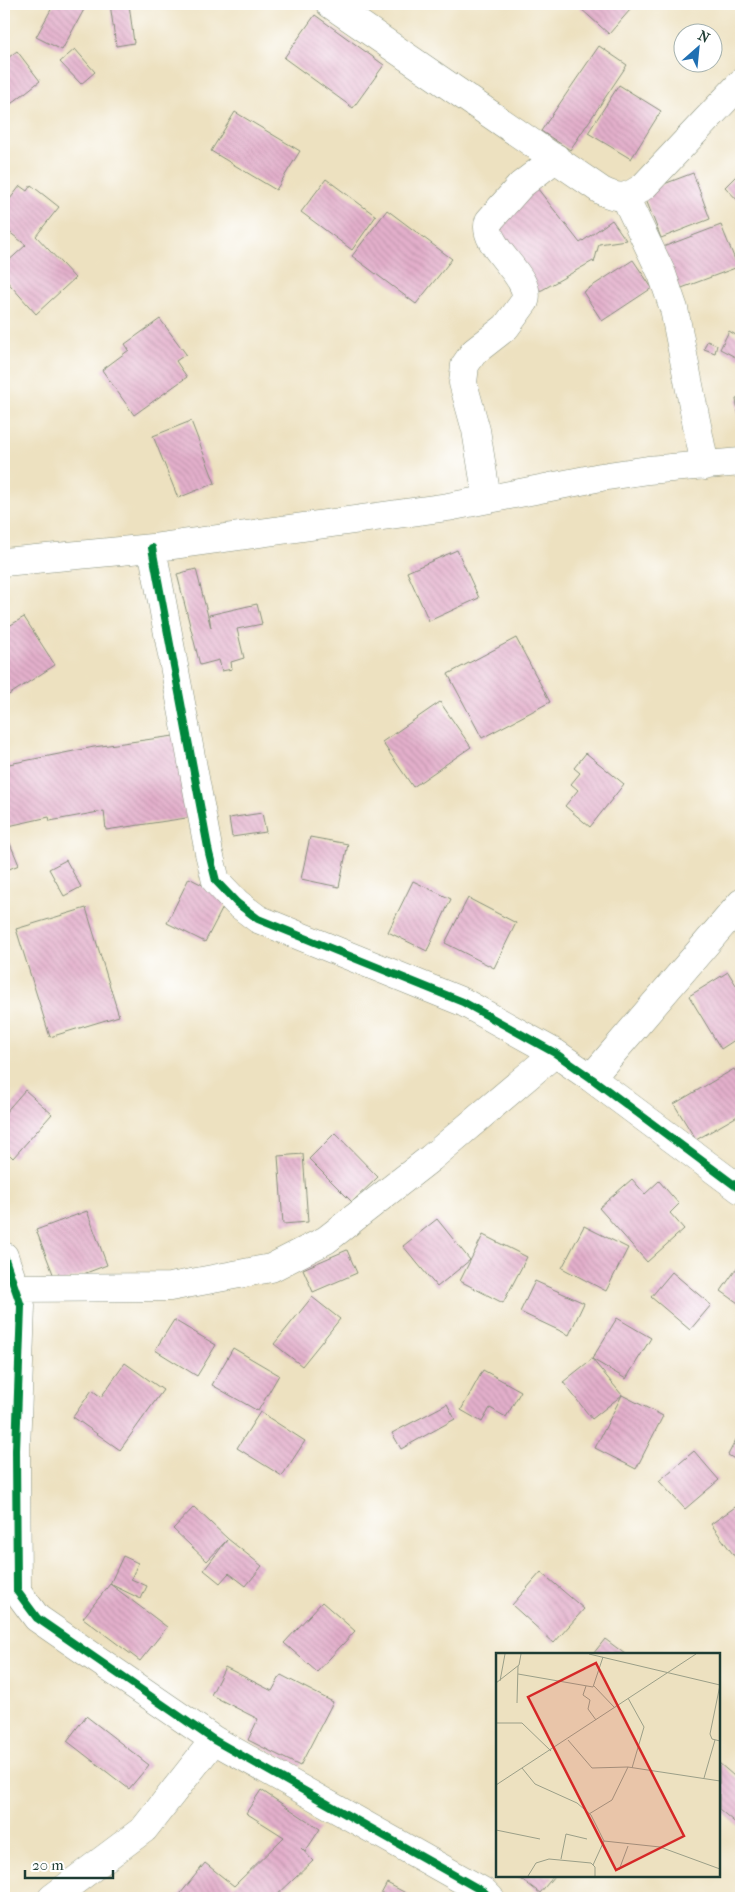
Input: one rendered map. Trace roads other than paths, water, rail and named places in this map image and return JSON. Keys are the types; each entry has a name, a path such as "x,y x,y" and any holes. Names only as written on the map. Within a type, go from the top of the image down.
{"street":[{"path":"330,4 556,158 602,192 614,197 625,197 635,193 644,186 741,83"},
{"path":"487,499 476,430 463,383 465,365 474,352 506,327 526,301 527,295 523,284 493,242 488,225 520,186 556,158"},
{"path":"625,197 662,274 674,309 705,466"},
{"path":"4,562 152,548 448,507 648,470 741,462"},
{"path":"152,548 209,853 216,880 237,903 258,918 463,1002 555,1053 741,1190"},
{"path":"591,1078 741,903"},
{"path":"16,1288 170,1288 271,1268 326,1240 431,1158 555,1053"},
{"path":"4,1256 21,1306 10,1595 37,1618 214,1740 484,1892 490,1898"},
{"path":"52,1898 144,1829 214,1740"}]}
